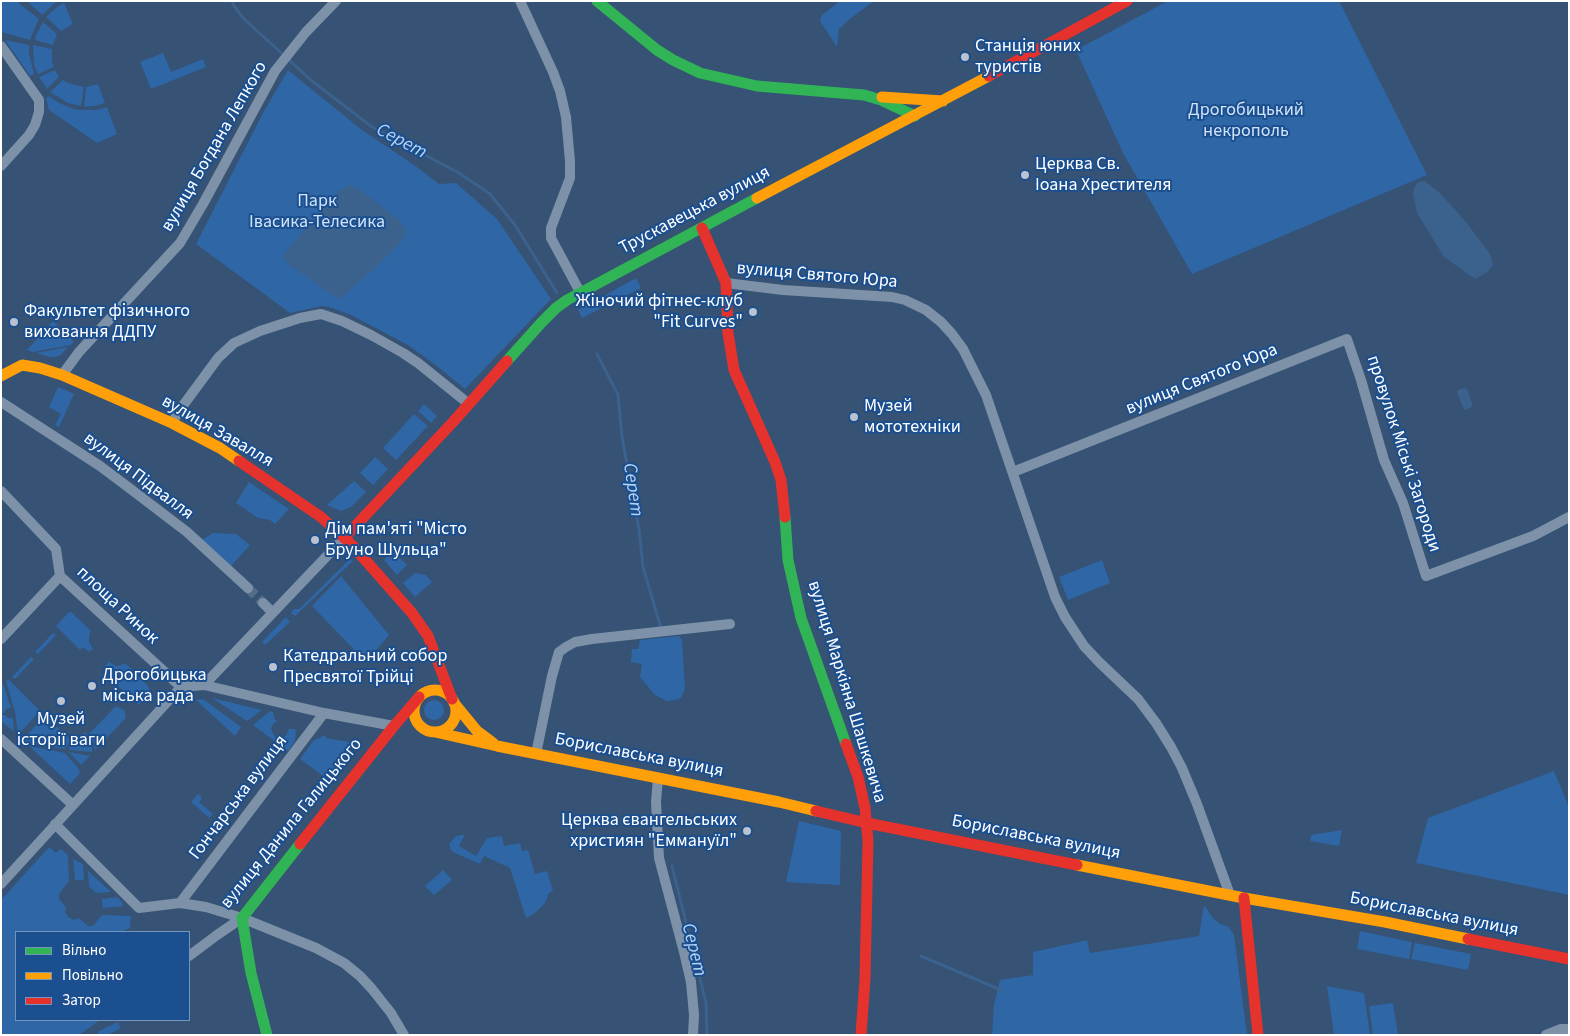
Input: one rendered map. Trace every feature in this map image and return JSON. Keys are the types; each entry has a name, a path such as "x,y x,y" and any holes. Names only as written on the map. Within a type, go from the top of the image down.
{"street":[{"name":"вулиця Богдана Лепкого","path":"62,375 79,352 180,243 264,90 280,65 292,49 336,1"},
{"path":"520,1 553,72 566,117 570,178 551,228 551,238 580,292"},
{"path":"597,1 657,50 679,64 700,73 757,86 943,101"},
{"name":"Трускавецька вулиця","path":"345,537 469,404 513,353 556,308 567,300 1061,38 1127,1"},
{"path":"1,46 39,100 39,112 30,135 1,166"},
{"path":"868,96 881,100 914,116"},
{"path":"881,100 895,126"},
{"name":"вулиця Маркіяна Шашкевича","path":"702,228 726,283 728,333 734,370 775,462 781,480 784,494 788,560 800,618 858,777 867,823 865,979 861,1035"},
{"name":"вулиця Святого Юра","path":"726,283 783,290 892,297 906,300 926,310 952,334 973,368 989,402 1047,576 1061,609 1084,646 1138,699 1171,747 1197,804 1230,895"},
{"path":"172,423 218,358 234,343 260,331 300,318 321,314 342,321 403,353 469,404"},
{"name":"вулиця Святого Юра","path":"1013,472 1347,339"},
{"name":"провулок Міські Загороди","path":"1347,339 1384,460 1403,503 1426,576 1533,536 1569,517"},
{"name":"вулиця Завалля","path":"1,376 17,367 26,365 62,375 172,423 220,448 321,517 345,537 412,614 428,636 453,701"},
{"name":"вулиця Підвалля","path":"1,402 128,486 187,532 248,588"},
{"path":"1,491 56,549 60,576"},
{"path":"204,684 345,537"},
{"name":"площа Ринок","path":"2,637 60,576 181,687"},
{"path":"263,603 272,612"},
{"path":"536,754 552,676 559,652 566,647 575,642 592,639 730,624"},
{"path":"432,731 421,727 415,719 414,705 433,673 436,654"},
{"path":"1,884 181,687 204,684 324,713 432,731 444,729 452,722 455,713 453,701 446,693 430,690 420,695"},
{"name":"вулиця Данила Галицького","path":"190,955 242,918 420,695"},
{"name":"Бориславська вулиця","path":"453,701 477,731 498,746"},
{"name":"Гончарська вулиця","path":"180,903 324,713"},
{"name":"Бориславська вулиця","path":"432,731 536,754 779,802 867,823 1244,898 1384,922 1569,959"},
{"path":"1,740 72,805"},
{"path":"658,778 659,858 691,982 694,1014 693,1035"},
{"path":"55,824 139,908 180,903 206,907 242,918 319,950 344,963 372,988 391,1013 404,1035"},
{"path":"1244,898 1258,1035"},
{"path":"242,918 251,973 268,1035"},
{"path":"1546,1035 1569,1029"}],"green space":[{"path":"1,1 16,1 39,19 30,40 1,32"},
{"path":"27,1 57,1 42,15"},
{"path":"840,1 874,1 839,29 837,47 820,21 822,15"},
{"name":"Дрогобицький некрополь","path":"1168,1 1339,1 1427,175 1192,274 1123,153 1076,50"},
{"path":"64,3 73,24 61,31 46,17"},
{"path":"43,22 57,34 53,45 35,40"},
{"path":"5,40 29,45 34,74 30,76"},
{"path":"33,45 52,49 54,67 38,74 34,65"},
{"path":"163,53 171,72 203,59 206,67 151,89 140,62"},
{"path":"55,70 59,77 47,89 39,77"},
{"name":"Парк Івасика-Телесика","path":"288,70 362,130 439,184 456,183 497,219 551,299 465,389 408,345 351,315 321,306 290,313 196,244 263,113"},
{"path":"63,80 84,87 81,106 68,103 50,92"},
{"path":"98,84 105,103 84,107 86,87"},
{"path":"49,96 59,103 74,109 96,110 107,107 117,134 97,143 49,110 46,99"},
{"path":"636,278 641,288 582,318 578,310"},
{"path":"53,321 74,342 71,345 33,352 27,350"},
{"path":"68,347 61,355 55,357 36,353"},
{"path":"58,387 74,394 59,427 55,425 61,414 49,407"},
{"path":"424,404 437,416 431,423 418,411"},
{"path":"414,414 428,426 396,460 383,448"},
{"path":"375,457 388,469 373,485 360,473"},
{"path":"354,481 366,492 351,507 341,511 327,505"},
{"path":"249,482 289,509 275,524 270,520 258,518 236,503"},
{"path":"213,533 236,534 250,545 231,566 202,540"},
{"path":"393,551 407,565 397,575 384,560"},
{"path":"350,559 353,561 295,616 291,613 294,609 299,609"},
{"path":"1102,560 1110,583 1068,600 1059,577"},
{"path":"415,573 426,575 432,582 415,597 403,583"},
{"path":"341,576 389,635 366,662 312,606"},
{"path":"69,612 91,631 89,642 93,649 89,652 83,647 80,650 56,626"},
{"path":"286,617 290,622 265,645 262,642"},
{"path":"53,633 56,635 38,654 35,652"},
{"path":"679,636 682,640 685,689 681,698 667,701 655,695 640,677 642,664 631,662 632,649 638,649 640,640"},
{"path":"31,657 34,659 15,679 12,677"},
{"path":"109,662 116,666 125,663 149,687 150,693 139,705 107,676 110,672 104,667"},
{"path":"8,679 40,711 18,735 15,712 6,681"},
{"path":"3,683 11,708 7,708 4,713 1,713 1,685"},
{"path":"212,698 262,710 247,721"},
{"path":"203,699 241,727 235,736 196,700"},
{"path":"434,700 441,703 444,710 441,717 434,720 427,717 424,710 427,703"},
{"path":"116,706 124,710 125,719 95,750 94,743 90,738 82,735 85,732 88,735"},
{"path":"270,711 273,712 274,718 277,721 271,728 274,736 284,737 289,729 295,729 295,741 288,751 253,725"},
{"path":"1,715 5,715 8,718 13,718 14,732 1,721"},
{"path":"45,716 71,740 65,749 25,742 23,739"},
{"path":"326,735 326,738 356,743 327,779 300,759 314,740"},
{"path":"79,737 89,740 92,752 69,750 70,745"},
{"path":"29,746 65,753 79,769 80,773 70,784"},
{"path":"69,752 90,756 81,765"},
{"path":"1554,771 1569,807 1569,895 1416,863 1428,818"},
{"path":"198,794 202,798 199,802 213,814 209,818 191,802"},
{"path":"799,821 841,831 840,885 786,882"},
{"path":"1342,830 1339,846 1310,841 1311,835"},
{"path":"465,835 459,846 476,856 487,838 502,836 504,846 520,843 522,851 528,850 535,874 547,871 553,891 549,893 545,903 535,913 526,918 510,868 484,856 480,864 451,850 449,844 456,836"},
{"path":"49,847 56,853 61,849 68,855 69,881 59,894 59,899 66,907 65,912 68,917 74,920 79,918 88,926 93,926 102,915 131,916 130,928 123,931 15,931 15,1021 99,1021 79,1035 1,1035 1,900"},
{"path":"73,859 83,864 84,880 75,880"},
{"path":"443,870 452,880 434,895 425,886"},
{"path":"88,871 111,892 96,893 89,886"},
{"path":"118,897 124,906 103,908 102,899"},
{"path":"1204,905 1213,918 1220,924 1229,927 1234,935 1247,1035 992,1035 994,1005 1000,980 1033,975 1033,952 1087,940 1090,953 1199,936"},
{"path":"1360,931 1412,942 1409,959 1357,949"},
{"path":"1415,943 1471,954 1468,970 1411,959"},
{"path":"1327,986 1364,993 1370,1035 1334,1035"},
{"path":"1393,1003 1398,1035 1373,1035 1369,1006"},
{"path":"118,1022 120,1029 107,1035 97,1035 99,1031"}],"shaded area":[{"path":"1425,181 1440,193 1466,222 1490,254 1493,265 1486,273 1475,279 1444,257 1417,213 1413,194 1414,188 1418,182"},
{"path":"350,185 359,189 400,221 405,229 405,234 402,241 377,266 346,294 337,298 288,264 284,257 285,253 325,204 340,190"},
{"path":"1465,388 1473,406 1465,410 1457,393 1458,390"}],"waterway":[{"name":"Серет","path":"232,1 244,19 312,81 372,127 459,173 490,194 515,225 557,293"},
{"name":"Серет","path":"597,354 618,395 622,437 639,529 643,567 661,628"},
{"name":"Серет","path":"672,866 706,1003 707,1035"},
{"path":"921,956 1001,990"}],"tunnel":[{"path":"248,588 263,603"}],"traffic: fast":[{"path":"597,1 657,50 700,73 757,86 864,95 881,100 915,116"},
{"path":"507,361 542,322 567,300 757,198"},
{"path":"785,517 788,560 801,618 846,744"},
{"path":"267,1035 251,973 242,918 300,844"}],"traffic: slow":[{"path":"757,198 989,76"},
{"path":"882,97 943,101"},
{"path":"1,376 22,365 62,375 172,423 220,448 239,461"},
{"path":"435,690 450,696 456,711 450,726 435,732 420,726 414,711 420,696 435,690"},
{"path":"454,703 477,731 493,743"},
{"path":"435,732 816,811"},
{"path":"1077,865 1468,939"}],"traffic: jam":[{"path":"989,76 1127,1"},
{"path":"702,228 726,283 728,333 734,370 775,462 781,480 785,517"},
{"path":"345,537 453,422 507,361"},
{"path":"239,461 321,517 352,545 412,613 428,636 452,699"},
{"path":"300,844 419,697"},
{"path":"846,744 858,777 865,808 868,841 865,979 861,1035"},
{"path":"816,811 1077,865"},
{"path":"1244,898 1258,1035"},
{"path":"1468,939 1569,959"}],"place":[{"name":"Станція юних туристів","path":"965,57"},
{"name":"Церква Св. Іоана Хрестителя","path":"1025,175"},
{"name":"Жіночий фітнес-клуб \"Fit Curves\"","path":"753,312"},
{"name":"Факультет фізичного виховання ДДПУ","path":"14,322"},
{"name":"Музей мототехніки","path":"854,417"},
{"name":"Дім пам'яті \"Місто Бруно Шульца\"","path":"315,540"},
{"name":"Катедральний собор Пресвятої Трійці","path":"273,667"},
{"name":"Дрогобицька міська рада","path":"92,686"},
{"name":"Музей історії ваги","path":"61,701"},
{"name":"Церква євангельських християн \"Еммануїл\"","path":"747,831"}]}
